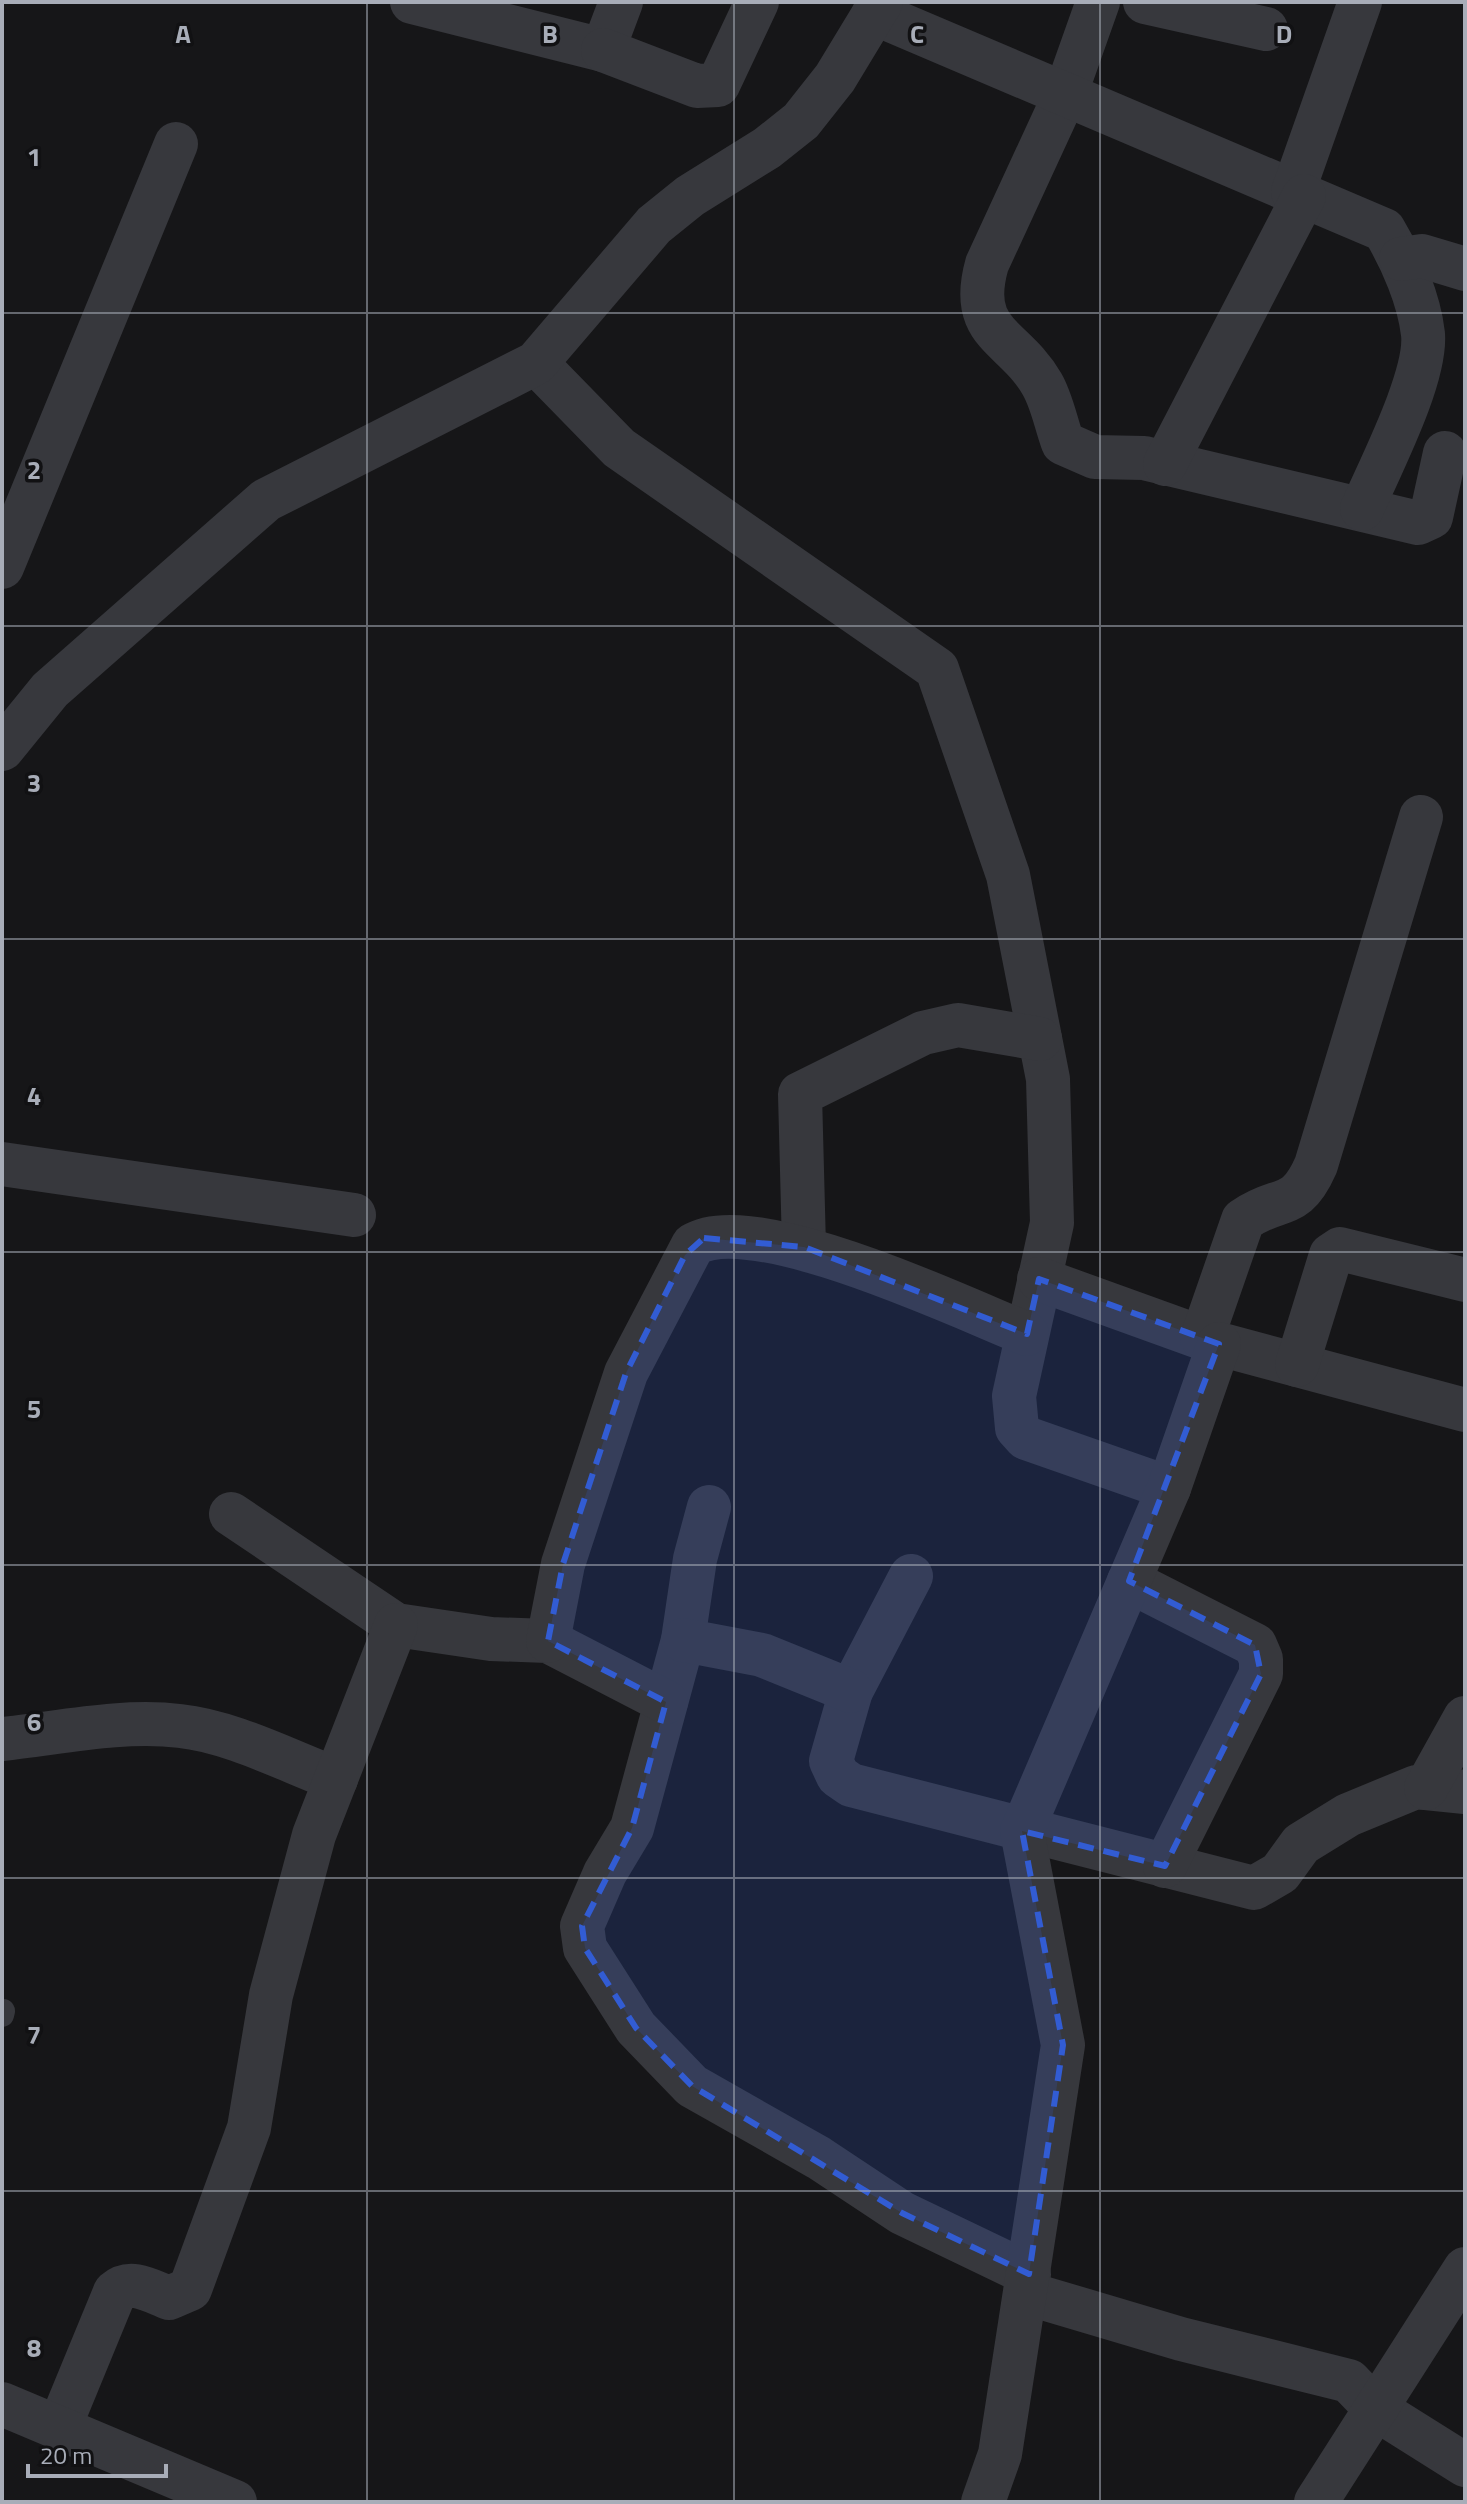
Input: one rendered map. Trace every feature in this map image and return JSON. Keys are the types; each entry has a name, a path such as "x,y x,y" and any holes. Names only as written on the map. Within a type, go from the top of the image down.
{"street":[{"path":"412,2 603,50 697,86 718,85 757,2"},
{"path":"603,50 621,2"},
{"path":"1098,2 1065,95 987,264 980,289 984,311 993,329 1042,384 1063,443 1095,457 1144,458 1418,523 1431,517 1445,453"},
{"path":"1145,2 1266,29"},
{"path":"1165,464 1299,194 1360,2"},
{"path":"2,749 50,690 266,500 536,363 654,225 690,196 767,148 801,121 835,78 877,8 1065,95 1384,230 1401,259 1423,336 1412,394 1362,509"},
{"path":"2,567 176,144"},
{"path":"1401,259 1422,256 1465,269"},
{"path":"536,363 619,448 937,669 1008,875 1048,1079 1052,1223 1014,1396 1017,1428 1026,1438 1169,1488"},
{"path":"983,2502 1000,2454 1063,2045 1022,1831 1169,1488 1243,1220 1260,1208 1282,1203 1305,1190 1316,1165 1421,817"},
{"path":"804,1247 800,1094 923,1033 958,1025 1040,1039"},
{"path":"2,1164 354,1215"},
{"path":"548,1641 563,1564 626,1373 685,1255 704,1238 739,1237 804,1247 1027,1334"},
{"path":"1297,1365 1331,1255 1340,1249 1465,1280"},
{"path":"1039,1279 1211,1341 1465,1410"},
{"path":"709,1507 695,1559 683,1640 632,1828 605,1873 582,1926 585,1948 636,2028 692,2086 819,2158 902,2213 1027,2283 1181,2339 1349,2381 1376,2409 1465,2465"},
{"path":"231,1514 396,1625 491,1639 548,1641 666,1702"},
{"path":"911,1576 851,1691 831,1761 838,1776 851,1785 1022,1831 1254,1888 1280,1873 1301,1844 1348,1815 1416,1787 1446,1790 1465,1718"},
{"path":"1129,1581 1255,1645 1261,1659 1261,1674 1165,1866"},
{"path":"59,2428 115,2292 123,2285 132,2285 169,2298 190,2289 249,2128 271,1995 314,1835 396,1625"},
{"path":"683,1640 762,1655 851,1691"},
{"path":"2,1739 150,1724 180,1726 204,1730 336,1779"},
{"path":"1316,2502 1465,2269"},
{"path":"2,2404 235,2502"}],"highlighted area":[{"path":"704,1238 804,1247 1027,1334 1039,1279 1219,1344 1129,1581 1255,1645 1261,1674 1165,1866 1022,1831 1063,2045 1029,2274 902,2213 692,2086 636,2028 585,1948 582,1926 632,1828 666,1702 548,1641 563,1564 626,1373 685,1255"}]}
